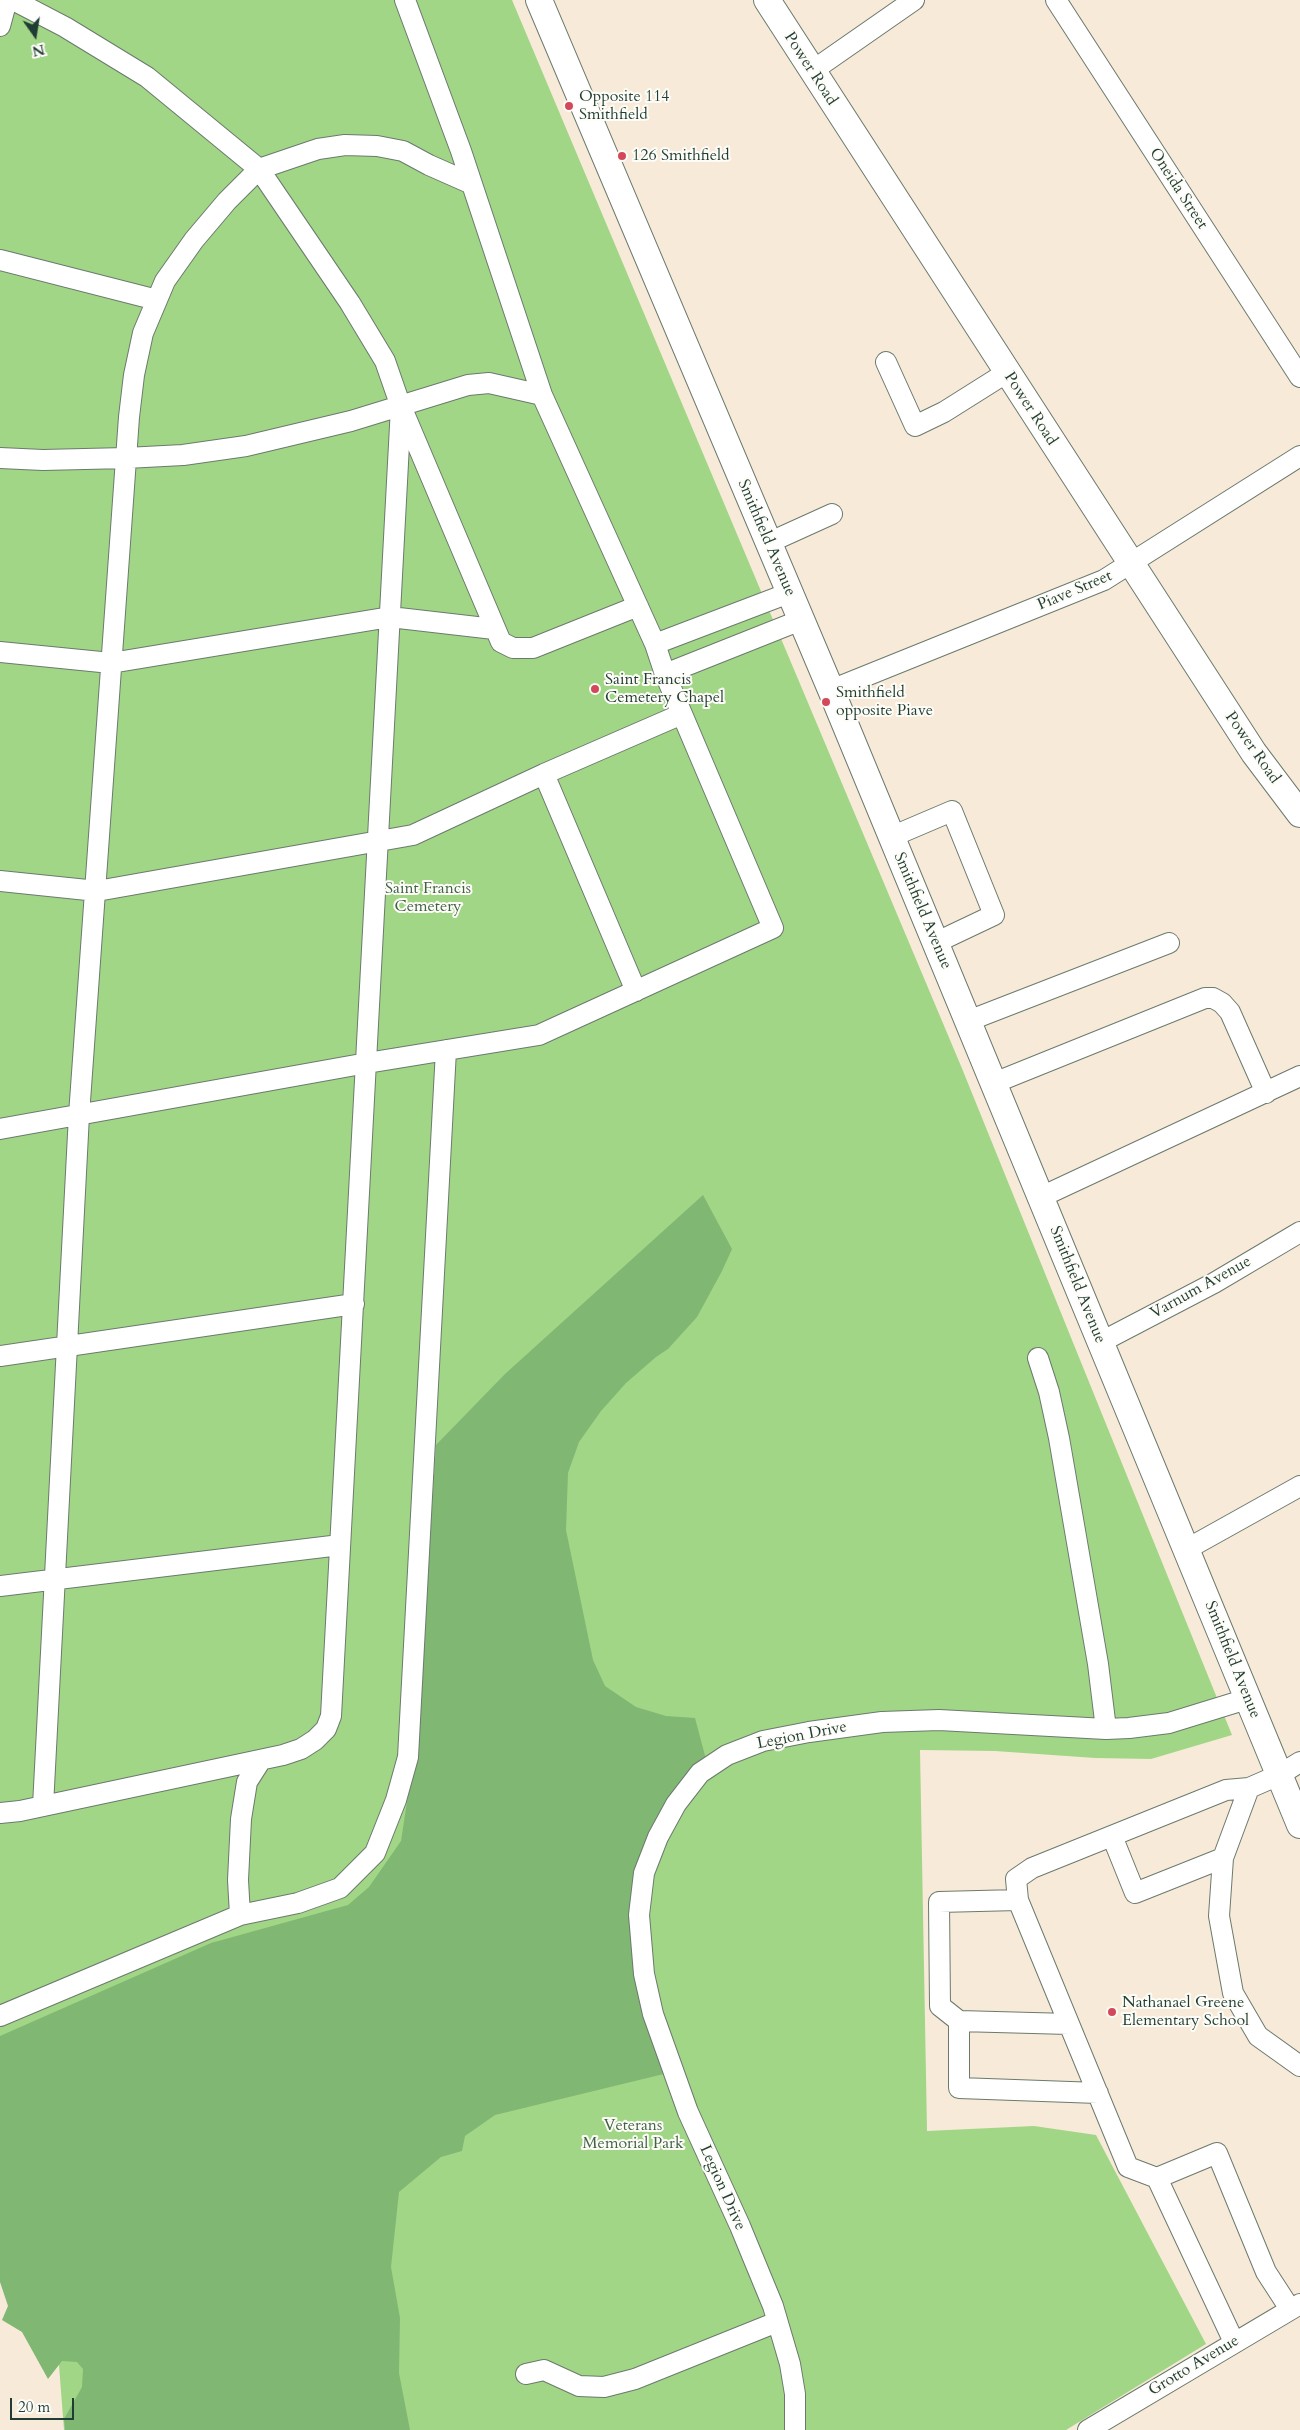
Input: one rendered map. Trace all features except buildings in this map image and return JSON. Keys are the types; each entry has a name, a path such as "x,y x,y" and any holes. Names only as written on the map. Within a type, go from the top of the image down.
{"main road":[{"name":"Smithfield Avenue","path":"539,0 590,115 831,690 1187,1548 1247,1699 1290,1768 1300,1825"},
{"name":"Power Road","path":"766,0 1130,565 1254,754 1300,814"}],"street":[{"path":"0,26 7,0"},
{"path":"13,0 65,26 147,77 259,169 350,303 385,361 401,407 501,642 513,648 533,648 550,643 638,606"},
{"path":"0,1129 367,1063 539,1035 773,928 665,674 655,644 542,395 472,184 405,0"},
{"path":"812,71 914,0"},
{"name":"Oneida Street","path":"1056,0 1300,377"},
{"path":"43,1806 69,1346 79,1115 97,891 126,458 134,375 143,333 165,281 194,240 227,201 259,169 318,149 345,144 377,146 403,151 472,184"},
{"path":"0,260 156,300"},
{"path":"886,362 915,426 944,412 1006,373"},
{"path":"0,458 42,460 126,458 183,455 246,446 401,407 468,385 489,383 542,395"},
{"path":"0,1813 43,1806 300,1750 315,1740 326,1729 331,1716 401,407"},
{"name":"Piave Street","path":"831,690 1104,580 1300,456"},
{"path":"768,543 832,514"},
{"path":"655,644 789,593"},
{"path":"0,652 112,663 390,617 494,629"},
{"path":"665,674 801,620"},
{"path":"0,881 97,891 413,835 544,774 682,714"},
{"path":"544,774 636,991"},
{"path":"891,837 952,811 994,915 935,943"},
{"path":"968,1021 1169,942"},
{"path":"994,1083 1205,998 1213,998 1222,1003 1230,1012 1266,1093"},
{"path":"0,2016 240,1915 298,1903 340,1888 375,1853 396,1800 408,1757 446,1050"},
{"path":"1041,1197 1300,1076"},
{"name":"Varnum Avenue","path":"1101,1342 1214,1283 1300,1232"},
{"path":"0,1356 354,1304"},
{"path":"1038,1358 1049,1392 1059,1438 1098,1664 1106,1729"},
{"path":"1187,1548 1300,1486"},
{"path":"0,1586 340,1545"},
{"name":"Legion Drive","path":"795,2430 795,2394 790,2364 777,2322 740,2226 688,2112 653,2014 644,1974 639,1915 644,1873 658,1837 676,1804 700,1773 727,1756 763,1741 809,1732 882,1722 939,1720 1106,1729 1169,1723 1247,1699"},
{"path":"240,1915 238,1880 241,1819 247,1782 261,1760"},
{"path":"1290,1768 1249,1788 1226,1790 1032,1868 1016,1879 1018,1900 1128,2168 1158,2178 1217,2153 1266,2272 1295,2307"},
{"path":"1249,1788 1223,1858 1219,1916 1233,1993 1258,2036 1300,2066"},
{"path":"1112,1836 1135,1893 1223,1858"},
{"path":"1018,1900 939,1902 940,2006 959,2021 1069,2024"},
{"path":"959,2021 959,2088 1098,2093"},
{"path":"1158,2178 1234,2342"},
{"name":"Grotto Avenue","path":"1088,2430 1295,2307"},
{"path":"526,2374 544,2370 579,2386 604,2387 635,2379 777,2322"}],"green space":[{"path":"0,0 512,0 961,1066 1232,1735 1151,1759 1095,1758 995,1751 920,1750 927,2131 1034,2126 1096,2135 1206,2344 1066,2430 64,2430 38,2093 0,2110"},
{"path":"703,1195 732,1249 722,1271 697,1317 668,1349 626,1383 601,1411 579,1442 568,1473 566,1530 593,1660 605,1686 636,1707 666,1716 695,1718 708,1767 671,1815 640,1917 672,2072 495,2115 465,2136 462,2151 441,2157 399,2192 391,2267 400,2318 399,2373 410,2430 65,2430 64,2419 82,2387 83,2369 77,2362 62,2361 48,2379 22,2332 2,2320 8,2306 0,2282 0,2036 211,1943 348,1905 369,1887 401,1841 419,1723 436,1445 505,1374"}],"place":[{"name":"Opposite 114 Smithfield","path":"569,106"},
{"name":"126 Smithfield","path":"622,156"},
{"name":"Saint Francis Cemetery Chapel","path":"595,689"},
{"name":"Smithfield opposite Piave","path":"826,702"},
{"name":"Nathanael Greene Elementary School","path":"1112,2012"}],"park label":[{"name":"Saint Francis Cemetery","path":"428,898"},
{"name":"Veterans Memorial Park","path":"633,2135"}]}
